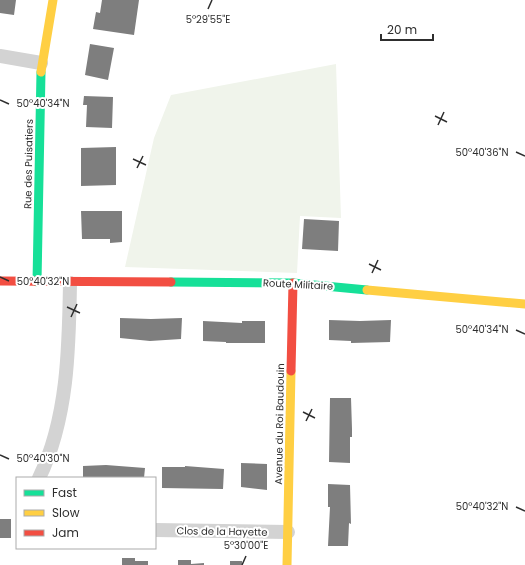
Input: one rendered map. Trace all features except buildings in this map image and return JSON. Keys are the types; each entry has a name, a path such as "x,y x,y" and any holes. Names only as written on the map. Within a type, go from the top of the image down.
{"street":[{"name":"Rue des Puisatiers","path":"37,282 41,63 53,0"},
{"path":"0,56 41,63"},
{"name":"Route Militaire","path":"0,282 293,282 525,304"},
{"name":"Avenue du Roi Baudouin","path":"287,565 293,282"},
{"path":"40,477 47,462 56,431 64,390 70,283"},
{"name":"Clos de la Hayette","path":"156,530 288,532"}],"shaded area":[{"path":"336,64 341,218 300,216 297,273 125,267 154,138 171,95"}],"traffic: fast":[{"path":"37,282 41,72"},
{"path":"171,282 293,283 367,290"}],"traffic: slow":[{"path":"41,72 53,0"},
{"path":"367,290 525,304"},
{"path":"287,565 291,371"}],"traffic: jam":[{"path":"0,281 171,282"},
{"path":"291,371 293,283"}]}
